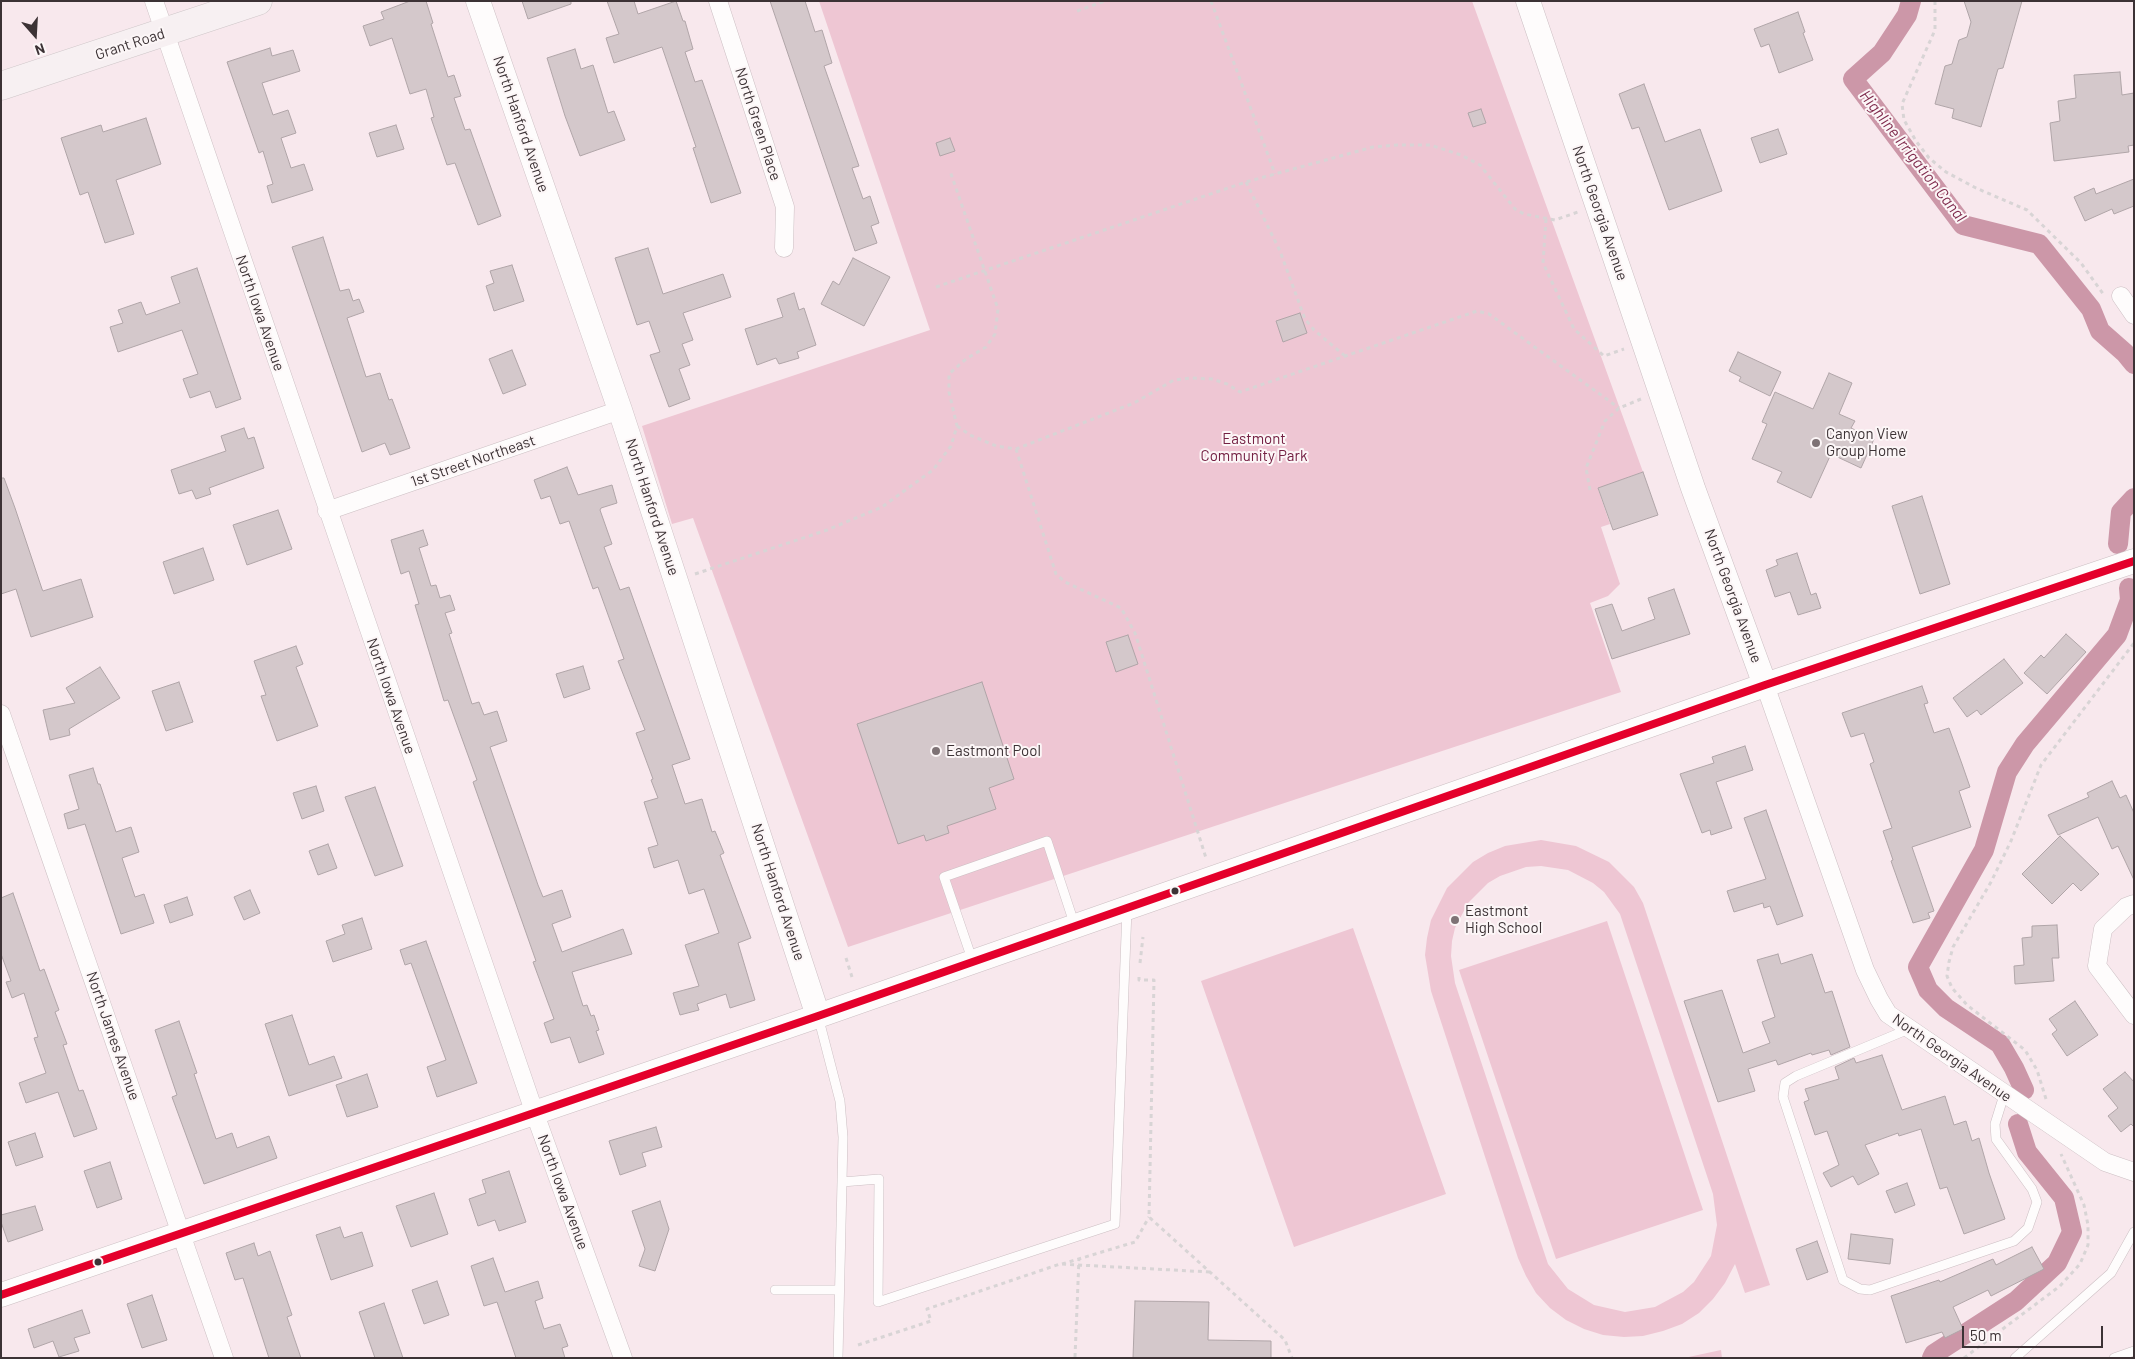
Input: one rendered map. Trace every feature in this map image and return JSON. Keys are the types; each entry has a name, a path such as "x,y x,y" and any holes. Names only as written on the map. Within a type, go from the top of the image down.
{"main road":[{"name":"Grant Road","path":"1,86 258,1"}],"street":[{"name":"North Iowa Avenue","path":"154,1 535,1114 623,1358"},
{"name":"North Hanford Avenue","path":"478,1 620,410 818,1016"},
{"name":"North Green Place","path":"718,1 784,207 784,248"},
{"name":"North Georgia Avenue","path":"1528,1 1696,497 1766,685 1865,970 1879,999 1888,1014 2004,1095 2105,1162 2134,1172"},
{"path":"2114,298 2134,315"},
{"name":"1st Street Northeast","path":"327,511 620,410"},
{"path":"1,1295 535,1114 1766,685 2134,561"},
{"name":"North James Avenue","path":"1,714 224,1358"},
{"path":"2134,904 2126,907 2103,929 2097,966 2134,1015"}],"lane":[{"path":"974,962 944,877 1047,842 1076,926"},
{"path":"842,1182 879,1179 878,1302 1115,1224 1127,908"},
{"path":"818,1016 840,1101 843,1137 838,1358"},
{"path":"1909,1029 1796,1076 1785,1083 1782,1096 1843,1280 1860,1289 1870,1290 2014,1241 2028,1228 2038,1202 2032,1188 1996,1139 1995,1124 2004,1095"},
{"path":"2132,1236 2134,1249"},
{"path":"2015,1358 2111,1273 2132,1236"},
{"path":"775,1290 839,1290"},
{"path":"2114,1358 2134,1351"}],"path":[{"path":"1077,11 1105,1"},
{"path":"1210,1 1275,174"},
{"path":"1935,1 1934,30 1902,104 1904,120 1916,141 1929,158 1946,172 1976,188 2028,210 2114,298"},
{"path":"936,287 1246,182 1373,147 1430,145 1461,155 1480,164 1515,209 1524,214 1555,220 1598,206"},
{"path":"709,570 828,530 882,507 933,470 951,446 957,426 949,392 949,374 966,359 986,347 995,334 998,309 950,170"},
{"path":"1246,182 1280,251 1305,319 1314,330 1346,356"},
{"path":"1546,219 1543,263 1574,328 1604,356 1644,342"},
{"path":"957,426 970,435 996,446 1016,449 1134,403 1174,380 1192,378 1212,380 1227,384 1240,392 1477,311 1488,314 1619,408"},
{"path":"1590,490 1586,468 1605,421 1619,408 1660,392"},
{"path":"1016,449 1056,574 1064,582 1122,608 1135,633 1212,878"},
{"path":"1964,1358 2060,1286 2080,1264 2088,1245 2088,1225 2084,1205 2059,1150 2058,1131 2037,1070 2025,1050 1968,1005 1952,988 1948,976 1949,962 1953,947 1991,882 2011,841 2041,765 2134,643"},
{"path":"858,1345 931,1321 927,1308 1060,1264 1135,1242 1149,1217 1154,980 1139,980 1143,937"},
{"path":"846,958 852,977"},
{"path":"1149,1217 1286,1340 1292,1358"},
{"path":"1075,1357 1080,1258"},
{"path":"1060,1264 1210,1272"}],"green space":[{"name":"Eastmont Community Park","path":"819,1 1472,1 1643,472 1598,489 1610,524 1601,527 1620,584 1608,596 1590,603 1621,692 848,947 693,518 672,524 642,426 930,330"},
{"path":"1541,840 1576,846 1609,862 1634,887 1643,903 1770,1285 1745,1293 1735,1264 1725,1283 1699,1313 1682,1324 1663,1331 1643,1336 1624,1337 1603,1335 1584,1329 1566,1320 1550,1308 1536,1293 1518,1258 1431,991 1425,955 1431,920 1447,888 1473,862 1505,846","holes":["1541,866 1568,870 1593,883 1604,892 1620,914 1713,1194 1717,1225 1711,1256 1694,1282 1683,1292 1655,1307 1625,1312 1594,1305 1568,1289 1548,1264 1455,983 1451,956 1455,928 1468,903 1488,883 1500,876 1526,867"]},
{"path":"1607,921 1703,1210 1556,1259 1459,970"},
{"path":"1353,928 1446,1194 1294,1247 1201,981"},
{"path":"1721,1350 1722,1358 1684,1358"}],"building":[{"path":"410,1 426,1 433,23 431,24 448,77 454,75 461,96 454,98 465,130 470,129 501,216 478,225 455,163 447,165 431,118 434,117 426,89 410,94 392,38 370,46 363,26 384,19 381,12"},
{"path":"522,1 571,1 571,4 528,19"},
{"path":"607,1 634,1 638,14 676,1 683,21 685,21 693,49 685,52 695,82 702,80 741,193 711,203 693,148 696,147 662,47 614,63 606,38 619,34"},
{"path":"770,1 805,1 815,32 822,30 832,63 824,66 859,166 852,168 863,199 870,196 879,223 871,226 877,243 855,251"},
{"path":"1964,1 2022,1 2003,68 1998,69 1981,127 1952,118 1954,109 1935,104 1945,66 1952,64 1959,40 1967,37 1971,22"},
{"path":"1798,12 1813,60 1779,73 1769,44 1761,47 1754,29"},
{"path":"270,48 272,56 293,50 300,71 262,83 273,115 288,110 296,133 281,138 291,168 304,164 313,190 272,203 267,186 273,184 263,151 259,153 227,62"},
{"path":"575,49 581,69 593,65 608,113 614,111 625,140 580,156 547,58"},
{"path":"2120,72 2122,95 2134,93 2134,145 2128,146 2129,152 2054,161 2050,123 2060,121 2058,101 2076,98 2074,75"},
{"path":"1644,84 1665,142 1700,129 1722,191 1669,210 1639,127 1632,129 1619,94"},
{"path":"1481,109 1486,123 1473,127 1468,113"},
{"path":"146,118 161,164 116,180 134,234 105,243 88,192 80,195 61,138 101,125 103,132"},
{"path":"396,125 404,149 377,157 369,133"},
{"path":"1778,129 1787,154 1760,163 1751,138"},
{"path":"950,138 955,151 940,156 936,143"},
{"path":"2134,179 2134,206 2114,214 2112,209 2085,221 2074,197 2094,188 2096,194"},
{"path":"323,237 340,291 349,289 353,301 359,299 364,312 347,318 366,377 380,373 389,400 392,399 410,448 390,455 385,443 362,452 292,247"},
{"path":"648,248 663,294 723,274 731,297 683,313 693,340 682,344 690,365 679,369 690,399 669,407 650,355 660,352 649,321 637,325 615,258"},
{"path":"853,258 890,277 864,326 821,304 833,281 839,285"},
{"path":"512,265 524,301 494,311 486,286 494,283 490,271"},
{"path":"197,268 241,399 216,408 210,391 190,398 183,379 198,374 182,330 118,352 110,327 123,323 118,310 141,302 146,315 180,303 171,277"},
{"path":"794,293 799,310 804,308 816,345 797,352 799,358 779,364 776,358 757,365 745,329 783,317 777,299"},
{"path":"1300,313 1307,333 1283,342 1276,321"},
{"path":"512,350 526,385 503,394 489,359"},
{"path":"1738,352 1781,372 1770,396 1739,381 1741,377 1729,371"},
{"name":"Canyon View Group Home","path":"1829,373 1852,383 1839,414 1855,421 1851,428 1874,439 1861,468 1831,454 1811,498 1777,482 1782,472 1752,459 1767,424 1762,422 1775,392 1813,409"},
{"path":"244,428 248,439 254,437 264,468 209,488 211,494 196,499 192,490 179,494 171,470 226,451 221,436"},
{"path":"567,467 578,495 612,485 617,503 600,510 612,544 604,547 620,590 629,587 690,759 672,765 685,804 702,799 712,832 715,831 724,853 720,855 751,938 738,943 755,1000 730,1008 726,994 697,1004 699,1010 680,1015 673,993 699,986 685,945 719,933 704,889 689,894 678,860 654,868 648,848 658,845 644,802 658,798 636,733 645,730 618,661 624,659 598,587 593,589 569,521 560,524 550,496 541,499 534,480"},
{"path":"1643,472 1658,515 1613,530 1598,488"},
{"path":"1,478 4,478 43,591 81,579 93,617 31,637 16,589 1,594"},
{"path":"1922,496 1950,584 1920,594 1892,506"},
{"path":"278,510 292,549 247,565 233,525"},
{"path":"423,530 428,545 419,548 431,586 436,585 440,598 450,595 455,610 445,613 452,633 449,634 472,704 479,702 484,715 497,711 507,741 490,747 538,885 543,897 562,890 571,917 552,924 562,952 623,929 632,954 572,972 583,1006 587,1005 591,1016 594,1015 599,1030 596,1031 604,1054 579,1063 570,1037 551,1043 544,1023 554,1019 533,962 536,961 473,782 477,780 448,700 444,701 415,605 419,604 409,571 401,574 391,540"},
{"path":"203,548 214,580 174,594 163,562"},
{"path":"1797,553 1811,595 1816,593 1821,608 1798,615 1790,592 1775,597 1766,570 1778,565 1776,560"},
{"path":"1674,589 1690,634 1612,659 1595,609 1612,604 1622,631 1655,619 1648,598"},
{"path":"2066,634 2086,652 2047,694 2024,673 2041,655 2044,658"},
{"path":"1128,635 1138,664 1116,672 1106,642"},
{"path":"296,646 303,664 296,667 318,726 277,741 261,696 266,695 254,661"},
{"path":"2004,659 2023,683 1981,715 1977,710 1967,717 1953,698"},
{"path":"583,666 590,689 564,698 556,674"},
{"path":"100,667 120,698 69,729 70,735 50,740 43,710 75,703 66,688"},
{"path":"179,682 193,722 166,731 152,691"},
{"name":"Eastmont Pool","path":"982,682 1014,779 989,788 996,809 947,826 949,833 926,841 924,835 898,844 857,724"},
{"path":"1922,686 1928,703 1924,704 1934,733 1949,728 1970,787 1959,791 1971,827 1912,847 1934,911 1928,913 1930,918 1913,923 1891,861 1893,860 1883,831 1892,828 1870,764 1874,762 1864,733 1851,737 1842,713"},
{"path":"1745,746 1753,770 1716,782 1732,828 1711,835 1710,830 1702,833 1680,774 1714,763 1712,757"},
{"path":"93,768 116,832 131,827 139,852 122,858 135,897 144,894 154,923 121,934 85,824 68,829 64,814 79,809 69,775"},
{"path":"2112,781 2120,798 2126,795 2134,813 2134,880 2118,846 2112,849 2098,817 2058,835 2048,815 2089,797 2087,793"},
{"path":"316,786 324,811 302,819 293,793"},
{"path":"375,787 403,866 375,876 345,797"},
{"path":"1766,810 1803,916 1777,925 1770,906 1764,908 1763,903 1734,912 1727,891 1766,879 1744,818"},
{"path":"2060,836 2099,874 2081,891 2073,883 2052,904 2022,874"},
{"path":"328,844 337,868 318,875 309,851"},
{"path":"250,890 260,913 244,920 234,897"},
{"path":"13,893 40,971 44,969 59,1010 55,1012 67,1044 63,1045 79,1091 83,1090 97,1129 74,1137 58,1092 26,1103 19,1083 46,1073 34,1038 38,1037 24,993 12,998 6,982 11,981 1,954 1,898"},
{"path":"187,897 193,915 170,923 164,905"},
{"path":"362,918 372,949 333,962 326,941 345,934 342,925"},
{"path":"2057,925 2059,958 2052,958 2054,981 2015,984 2014,966 2024,965 2022,938 2032,937 2032,926"},
{"path":"426,941 477,1083 437,1097 427,1067 446,1060 411,963 405,965 400,950"},
{"path":"1778,954 1781,964 1812,954 1825,993 1832,991 1850,1047 1831,1055 1829,1050 1812,1055 1811,1053 1778,1065 1776,1060 1748,1069 1755,1091 1718,1102 1684,1001 1722,990 1743,1053 1770,1043 1762,1022 1775,1017 1757,960"},
{"path":"2075,1001 2098,1035 2067,1056 2052,1034 2057,1030 2049,1019"},
{"path":"292,1015 309,1065 334,1056 342,1078 289,1096 265,1024"},
{"path":"179,1021 197,1073 194,1074 216,1139 232,1133 237,1148 269,1136 277,1158 204,1184 172,1097 177,1095 155,1030"},
{"path":"1882,1055 1902,1110 1945,1096 1954,1125 1966,1121 1972,1141 1979,1138 2005,1219 1964,1234 1947,1187 1940,1189 1921,1129 1899,1136 1898,1133 1865,1145 1879,1174 1858,1185 1853,1176 1831,1187 1823,1173 1839,1165 1827,1131 1815,1135 1804,1102 1809,1100 1805,1089 1839,1079 1835,1067 1854,1058 1856,1063"},
{"path":"2125,1072 2134,1082 2134,1127 2131,1124 2121,1132 2108,1116 2118,1108 2103,1089"},
{"path":"367,1074 378,1107 347,1117 336,1085"},
{"path":"656,1127 662,1147 642,1153 646,1166 620,1175 609,1141"},
{"path":"35,1133 43,1157 16,1166 8,1142"},
{"path":"110,1162 122,1199 97,1208 84,1171"},
{"path":"509,1171 526,1222 499,1231 495,1220 478,1226 469,1199 486,1193 482,1180"},
{"path":"1907,1183 1915,1205 1895,1213 1886,1191"},
{"path":"434,1193 448,1234 411,1247 396,1206"},
{"path":"660,1201 669,1229 655,1271 639,1266 645,1249 632,1211"},
{"path":"35,1206 43,1230 8,1242 1,1222 1,1215"},
{"path":"340,1227 344,1238 362,1232 373,1266 331,1280 316,1235"},
{"path":"1851,1234 1893,1239 1890,1264 1848,1259"},
{"path":"1817,1241 1828,1272 1807,1280 1796,1249"},
{"path":"254,1243 258,1256 270,1251 292,1315 287,1317 301,1358 269,1358 243,1278 235,1280 226,1253"},
{"path":"2032,1247 2044,1269 1991,1296 1988,1290 1953,1307 1963,1329 1945,1338 1942,1332 1906,1343 1891,1296 1939,1280 1940,1282 1993,1259 1996,1265"},
{"path":"493,1258 505,1292 538,1281 543,1298 535,1301 544,1329 560,1324 568,1346 562,1348 565,1358 516,1358 497,1302 484,1306 471,1266"},
{"path":"437,1281 449,1315 424,1324 412,1290"},
{"path":"152,1295 167,1340 142,1348 127,1304"},
{"path":"1135,1301 1209,1302 1208,1340 1271,1341 1271,1358 1133,1358"},
{"path":"384,1303 403,1358 375,1358 359,1312"},
{"path":"82,1310 90,1333 74,1338 79,1351 59,1357 53,1341 34,1348 28,1329"}],"waterway":[{"name":"Highline Irrigation Canal","path":"1911,1 1907,15 1882,53 1853,79 1963,225 2039,244 2091,309 2100,331 2125,353 2134,364"},
{"name":"Highline Irrigation Canal","path":"2118,544 2121,512 2134,498"},
{"name":"Highline Irrigation Canal","path":"2024,1090 2000,1044 1946,1008 1928,990 1918,967 1984,850 2007,772 2025,744 2117,635 2130,600 2129,588"},
{"name":"Highline Irrigation Canal","path":"1932,1358 1934,1354 2016,1301 2057,1263 2072,1232 2064,1198 2027,1152 2018,1124"}],"transit line":[{"path":"1,1295 818,1016 1765,685 2134,561"}],"place":[{"name":"Canyon View Group Home","path":"1816,443"},
{"name":"Eastmont Pool","path":"936,751"},
{"name":"Eastmont High School","path":"1455,920"}]}
